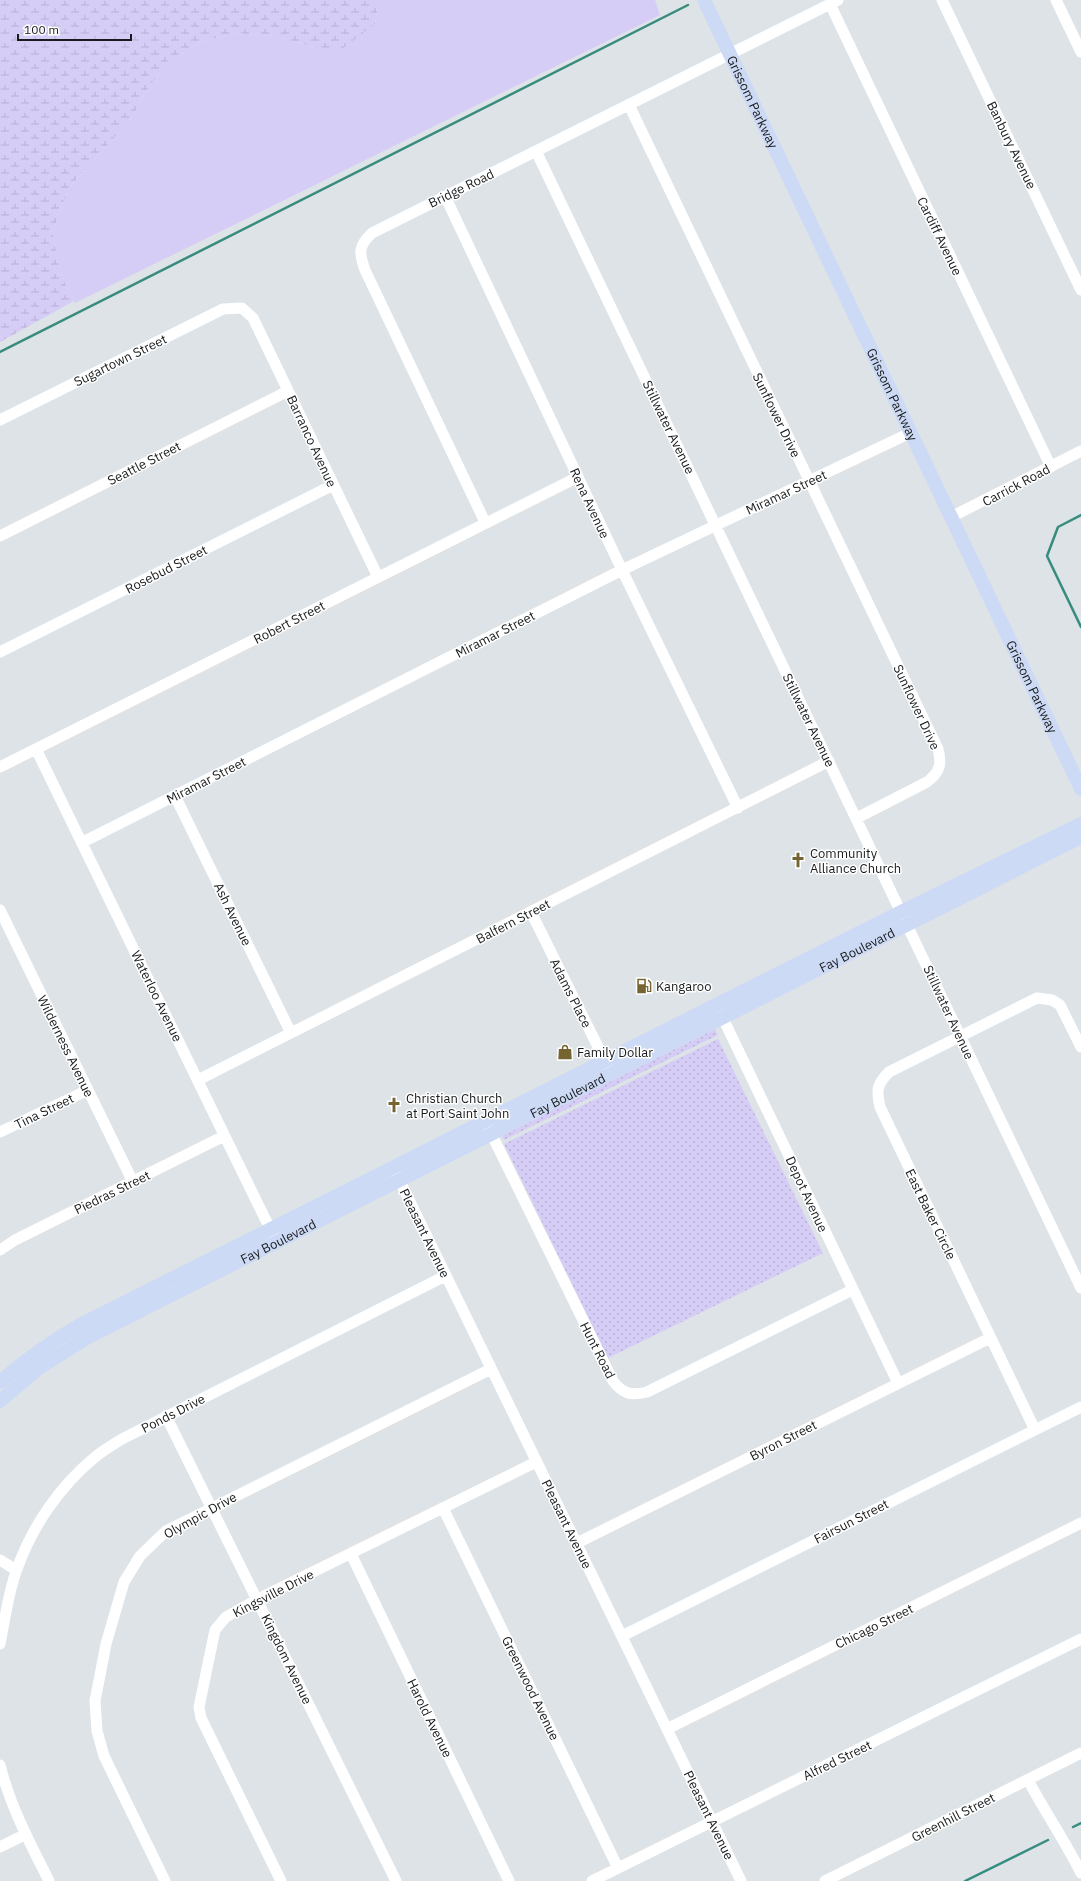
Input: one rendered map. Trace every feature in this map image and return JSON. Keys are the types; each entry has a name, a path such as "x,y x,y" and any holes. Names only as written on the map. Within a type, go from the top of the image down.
{"main road":[{"name":"Grissom Parkway","path":"704,0 1081,789"},
{"name":"Fay Boulevard","path":"0,1382 21,1363 55,1340 111,1310 901,912 1081,824"},
{"name":"Fay Boulevard","path":"0,1402 35,1371 64,1351 1081,837"}],"street":[{"name":"Banbury Avenue","path":"942,0 1081,290"},
{"path":"1056,0 1081,52"},
{"name":"Bridge Road","path":"485,522 361,259 361,248 364,240 372,233 445,196 536,152 834,2"},
{"name":"Cardiff Avenue","path":"834,2 1051,467"},
{"name":"Sunflower Drive","path":"629,105 808,481 938,748 941,758 940,770 927,782 857,818"},
{"name":"Stillwater Avenue","path":"536,152 716,524 1081,1288"},
{"name":"Rena Avenue","path":"445,196 622,570 738,808"},
{"name":"Barranco Avenue","path":"242,308 253,318 378,577"},
{"name":"Sugartown Street","path":"0,420 223,310 242,308"},
{"name":"Seattle Street","path":"0,536 288,391"},
{"name":"Miramar Street","path":"83,842 622,570 910,433"},
{"name":"Carrick Road","path":"951,517 967,511 1081,451"},
{"name":"Robert Street","path":"0,767 485,522 578,477"},
{"name":"Rosebud Street","path":"0,652 333,485"},
{"name":"Waterloo Avenue","path":"36,749 83,842 277,1243"},
{"name":"Balfern Street","path":"198,1080 829,761"},
{"name":"Ash Avenue","path":"175,796 291,1033"},
{"name":"Wilderness Avenue","path":"0,910 133,1182"},
{"name":"Adams Place","path":"531,912 612,1074"},
{"name":"East Baker Circle","path":"1035,1430 880,1107 877,1093 880,1081 889,1072 1037,998 1052,1000 1060,1005 1081,1047"},
{"name":"Depot Avenue","path":"717,1005 852,1290 898,1383"},
{"name":"Tina Street","path":"0,1132 88,1090"},
{"name":"Hunt Road","path":"486,1121 613,1381 620,1389 628,1394 636,1395 647,1392 852,1290"},
{"name":"Piedras Street","path":"0,1250 16,1240 224,1136"},
{"name":"Pleasant Avenue","path":"393,1167 741,1881"},
{"name":"Ponds Drive","path":"0,1644 16,1570 30,1537 47,1510 66,1485 100,1454 122,1439 166,1416 445,1276"},
{"path":"111,1310 118,1323"},
{"name":"Byron Street","path":"577,1543 990,1338"},
{"name":"Olympic Drive","path":"166,1881 104,1756 98,1731 95,1701 106,1644 124,1582 140,1556 166,1531 491,1369"},
{"name":"Fairsun Street","path":"622,1636 1081,1406"},
{"name":"Kingdom Avenue","path":"166,1416 258,1599 396,1881"},
{"name":"Kingsville Drive","path":"281,1881 201,1718 199,1707 215,1630 226,1617 258,1599 536,1462"},
{"name":"Greenwood Avenue","path":"443,1508 618,1868"},
{"name":"Chicago Street","path":"667,1729 1081,1523"},
{"name":"Harold Avenue","path":"351,1554 509,1881"},
{"path":"0,1560 16,1570"},
{"name":"Alfred Street","path":"592,1881 1081,1639"},
{"name":"Greenhill Street","path":"825,1881 1081,1753"},
{"path":"0,1765 6,1787 26,1834 49,1881"},
{"path":"1028,1780 1046,1814 1056,1826 1081,1873"},
{"path":"0,1847 26,1834"}],"green space":[{"path":"0,0 379,0 375,24 342,49 314,47 275,36 233,33 202,42 168,61 145,93 131,119 71,185 58,213 53,237 58,261 66,286 74,301 0,342"},
{"path":"379,0 655,0 660,15 75,303 66,286 58,261 53,237 58,213 71,185 131,119 145,93 168,61 202,42 233,33 275,36 314,47 375,24"},
{"path":"715,1029 718,1035 504,1140 502,1135"},
{"path":"718,1039 823,1253 608,1358 504,1144"}],"waterway":[{"path":"0,352 688,5"},
{"path":"1081,515 1058,527 1047,556 1081,627"},
{"path":"1073,1827 1081,1823"},
{"path":"965,1881 1048,1840"}],"place":[{"name":"Community Alliance Church","path":"798,860"},
{"name":"Kangaroo","path":"644,986"},
{"name":"Family Dollar","path":"565,1052"},
{"name":"Christian Church at Port Saint John","path":"394,1105"}]}
